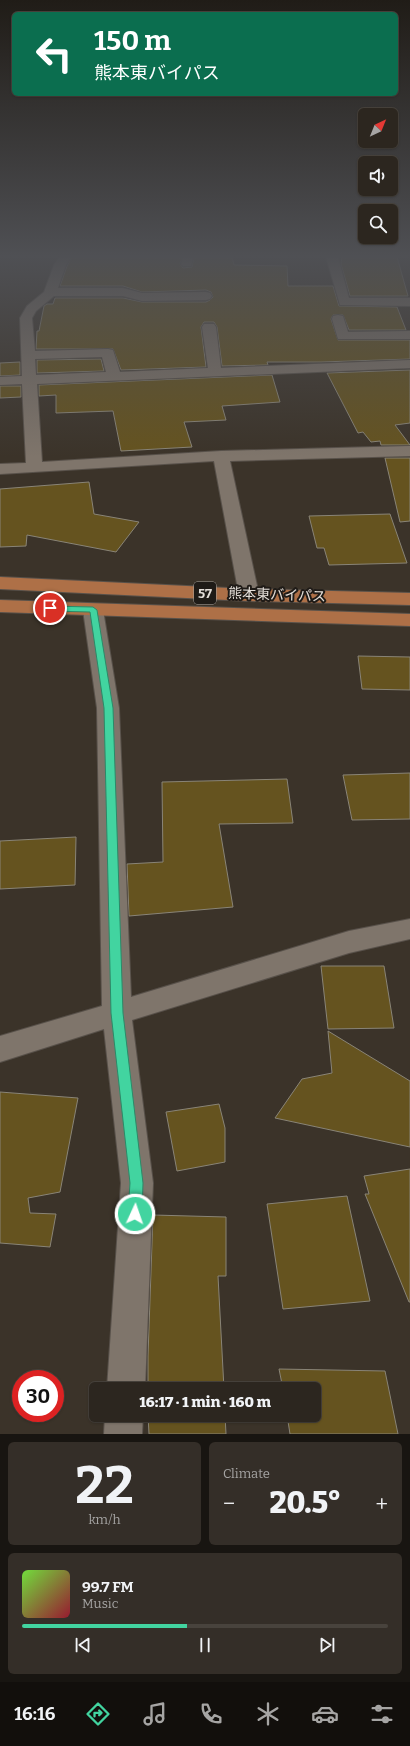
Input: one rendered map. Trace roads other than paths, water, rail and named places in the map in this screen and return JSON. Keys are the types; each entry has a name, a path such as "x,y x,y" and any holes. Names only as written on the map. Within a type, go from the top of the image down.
{"highway":[{"name":"熊本東バイパス","path":"0,583 249,595 410,599"},
{"name":"熊本東バイパス","path":"0,606 410,620"}],"street":[{"path":"26,324 34,468"},
{"path":"339,324 343,336 410,335"},
{"path":"209,327 215,372"},
{"path":"28,355 108,353 114,376"},
{"path":"0,380 410,364"},
{"path":"0,469 221,456 410,451"},
{"path":"221,456 249,595"},
{"path":"93,610 108,708 117,1013 137,1183 126,1382"},
{"path":"0,1049 349,942 410,929"},
{"path":"123,1434 124,1422"}]}
